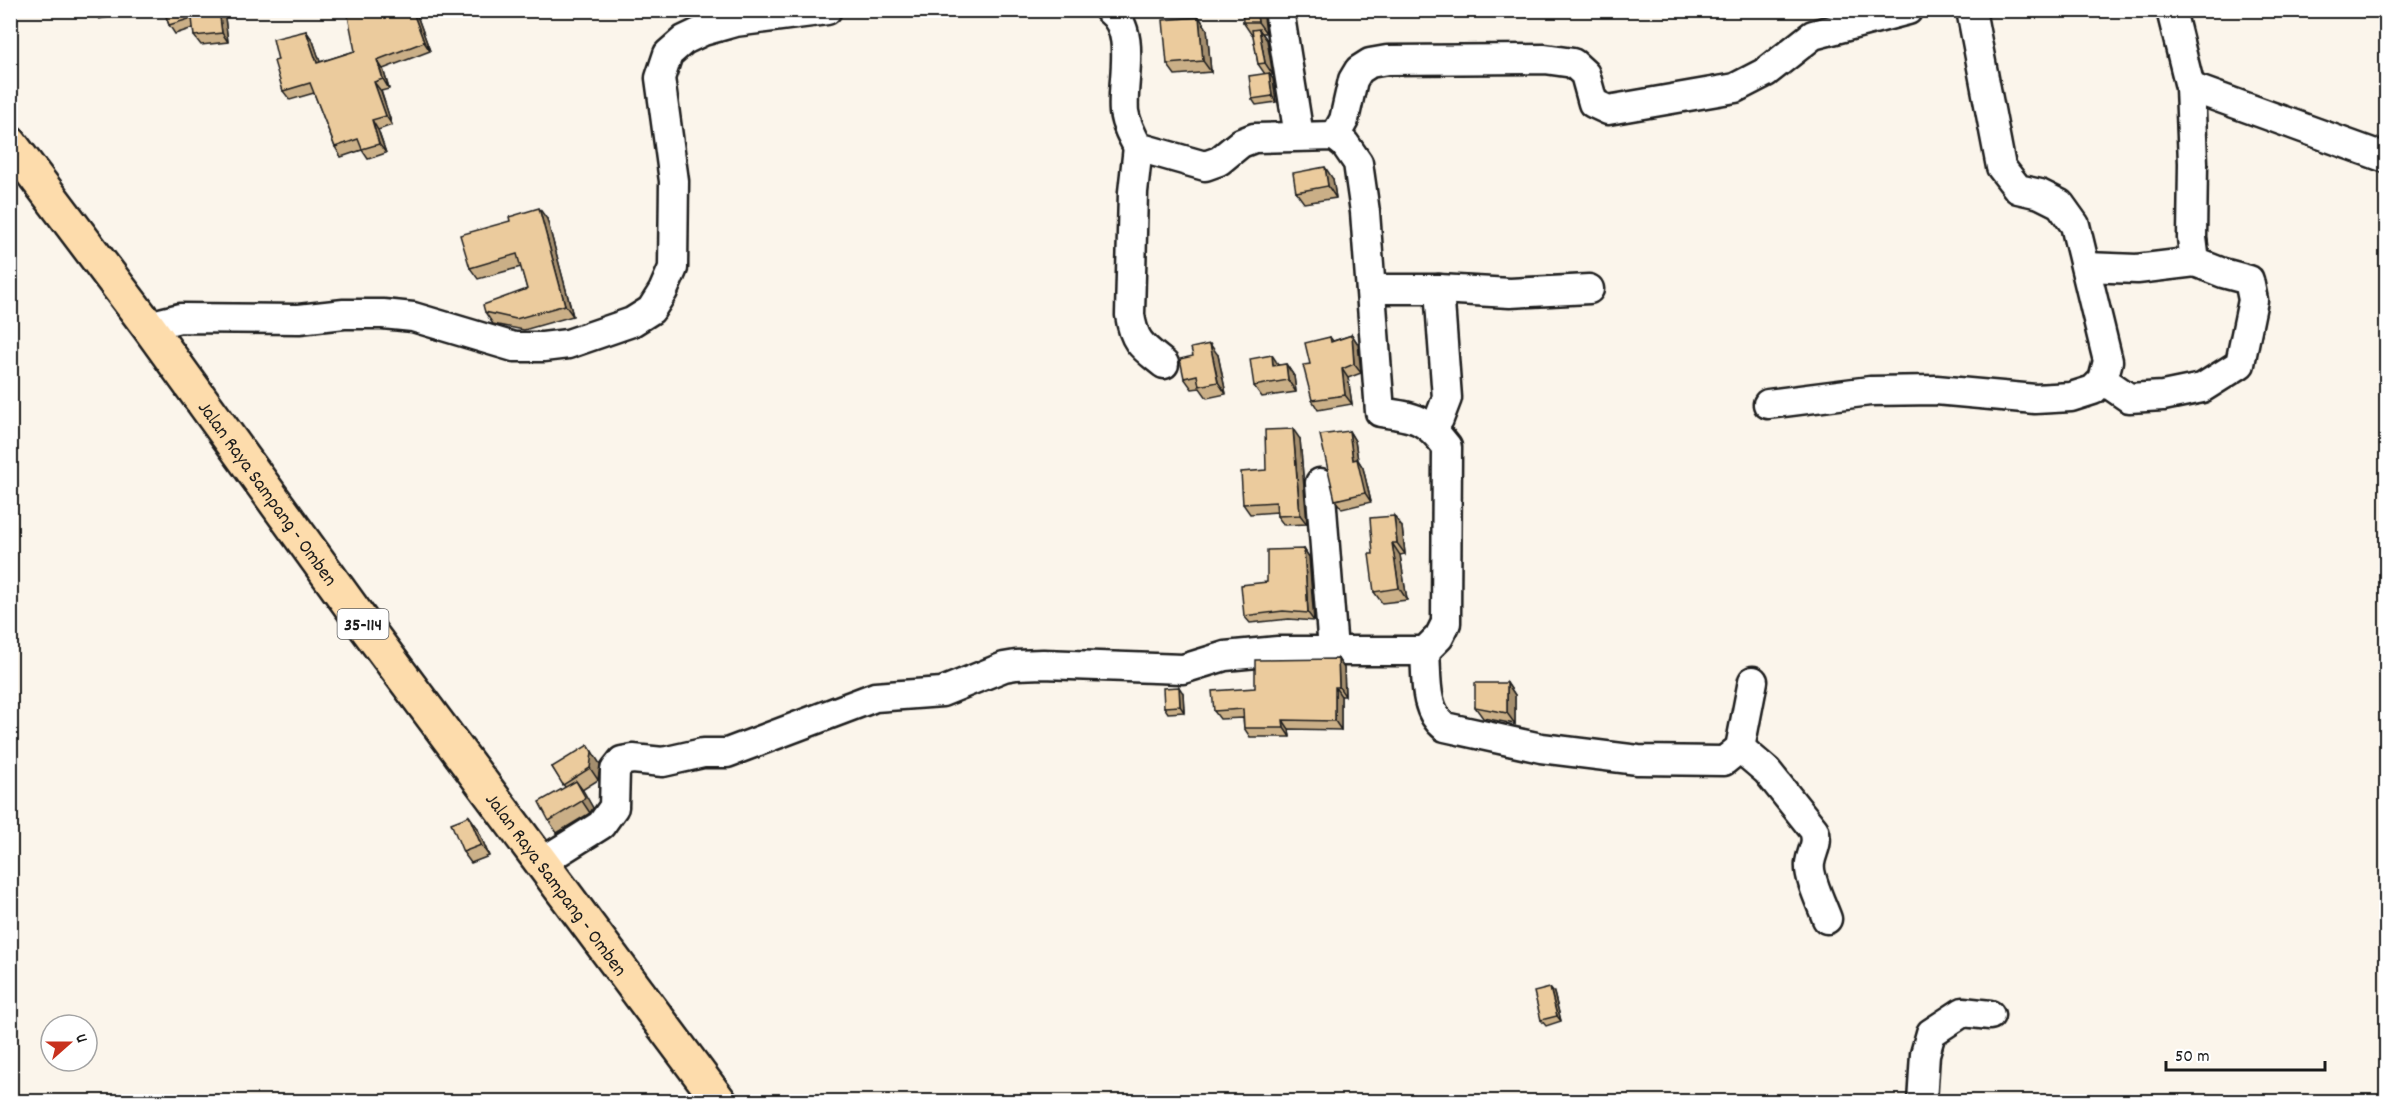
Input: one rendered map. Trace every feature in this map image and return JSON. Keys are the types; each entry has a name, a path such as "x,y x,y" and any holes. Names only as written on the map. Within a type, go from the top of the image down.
{"main road":[{"name":"Jalan Raya Sampang - Omben","path":"10,143 148,326 365,626 720,1101"}],"street":[{"path":"148,326 180,318 299,319 344,314 383,314 413,317 514,347 543,348 568,344 632,322 651,310 663,291 673,268 674,181 660,78 668,54 684,40 703,31 735,22 827,10"},
{"path":"1109,10 1122,24 1126,37 1124,112 1128,129 1138,147 1133,192 1130,315 1132,331 1138,344 1164,364"},
{"path":"1279,10 1299,136"},
{"path":"1335,136 1344,120 1353,80 1359,70 1370,63 1387,60 1545,59 1573,63 1585,74 1593,103 1608,110 1735,88 1766,72 1813,35 1908,10"},
{"path":"1768,404 1870,391 1936,390 2035,399 2071,397 2093,390 2103,380 2108,361 2075,225 2060,204 2040,194 2018,189 2001,166 1971,10"},
{"path":"2171,10 2190,87 2193,163 2191,227 2194,262"},
{"path":"2190,87 2386,158"},
{"path":"542,862 601,825 614,807 615,770 622,761 633,759 663,762 703,753 727,753 875,697 942,692 1004,667 1043,664 1183,669 1225,656 1278,651 1425,651 1439,637 1446,623 1447,447 1433,428 1412,417 1380,412 1358,163 1345,144 1335,136 1254,138 1232,148 1219,160 1205,166 1138,147"},
{"path":"2086,267 2137,269 2194,262 2249,280 2253,300 2240,364 2202,388 2163,396 2129,398 2103,380"},
{"path":"1371,290 1439,289 1510,293 1588,289"},
{"path":"1433,428 1447,398 1439,289"},
{"path":"1320,483 1333,650"},
{"path":"1425,651 1428,696 1436,720 1445,727 1541,748 1638,760 1724,760 1740,748 1753,681"},
{"path":"1740,748 1767,771 1814,830 1817,838 1810,863 1811,873 1827,919"},
{"path":"1922,1101 1924,1054 1931,1033 1963,1012 1990,1014"}],"building":[{"path":"94,10 110,10 94,13"},
{"path":"164,10 219,10 222,33 194,36 192,18 169,25"},
{"path":"372,10 372,12 412,10 424,42 377,60 383,79 374,82 386,116 372,120 379,144 362,149 358,139 335,147 310,83 283,91 274,61 278,60 273,39 306,31 317,63 355,51 347,11"},
{"path":"1242,10 1256,10 1258,22 1243,22"},
{"path":"1199,17 1203,61 1167,64 1163,20"},
{"path":"1259,29 1265,63 1258,64 1252,30"},
{"path":"1269,73 1272,96 1252,99 1249,76"},
{"path":"1325,167 1328,186 1296,192 1293,173"},
{"path":"539,208 565,305 516,319 485,312 483,305 527,289 517,254 470,268 460,235 510,221 509,217"},
{"path":"1352,335 1354,364 1342,369 1345,395 1312,400 1303,365 1310,364 1305,343 1330,337 1331,342"},
{"path":"1210,344 1218,382 1199,386 1197,375 1184,378 1180,359 1193,356 1191,348"},
{"path":"1272,355 1273,366 1286,364 1288,380 1254,386 1250,359"},
{"path":"1293,429 1300,515 1277,516 1276,502 1243,504 1241,472 1266,470 1265,430"},
{"path":"1349,431 1353,460 1357,459 1365,493 1335,500 1320,435"},
{"path":"1394,516 1397,543 1392,543 1399,588 1374,592 1369,554 1373,554 1370,518"},
{"path":"1304,549 1308,613 1283,611 1244,616 1241,585 1267,582 1267,550"},
{"path":"1338,659 1339,687 1335,687 1335,721 1283,720 1284,728 1244,728 1243,709 1214,711 1212,691 1255,688 1255,660"},
{"path":"1475,683 1507,683 1507,713 1475,707"},
{"path":"1179,687 1180,706 1164,707 1163,688"},
{"path":"588,745 592,752 590,768 563,785 552,767"},
{"path":"576,781 585,797 549,821 539,802"},
{"path":"469,816 481,845 463,852 451,823"},
{"path":"1550,988 1557,1016 1541,1020 1534,992"}]}
